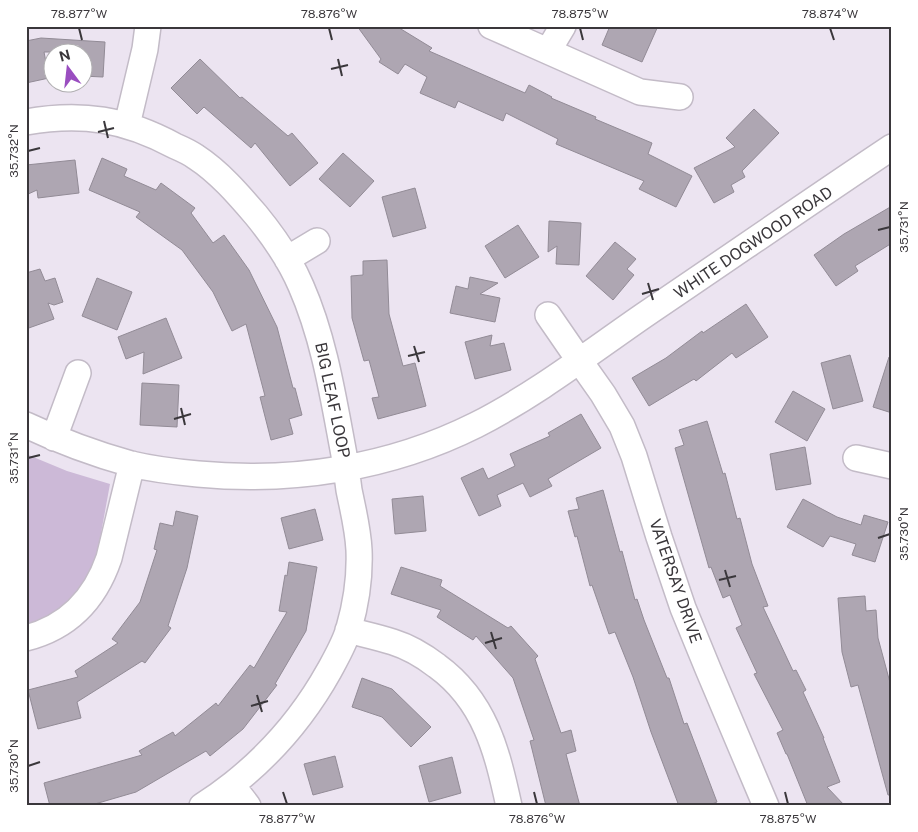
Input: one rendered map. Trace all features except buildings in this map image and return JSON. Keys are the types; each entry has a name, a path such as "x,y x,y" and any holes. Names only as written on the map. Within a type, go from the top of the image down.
{"street":[{"path":"127,125 145,49 148,26"},
{"path":"491,26 640,92 680,97"},
{"path":"548,51 563,26"},
{"name":"BIG LEAF LOOP","path":"26,122 60,117 105,120 127,125 156,136 196,157 238,194 277,242 301,284 318,329 346,468 359,550 356,593 348,630 324,679 303,712 272,748 232,785 202,806"},
{"name":"WHITE DOGWOOD ROAD","path":"26,425 54,438 132,464 217,476 283,476 346,468 410,453 437,443 477,424 533,393 892,147"},
{"path":"287,259 317,241"},
{"name":"VATERSAY DRIVE","path":"548,315 603,394 622,426 634,456 659,537 684,608 766,806"},
{"path":"54,438 78,373"},
{"path":"856,458 892,466"},
{"path":"26,638 51,629 68,619 81,608 94,591 104,573 109,558 132,464"},
{"path":"348,630 394,642 415,652 445,672 464,690 489,734 501,770 509,806"},
{"path":"232,785 248,806"}],"shaded area":[{"path":"26,454 67,471 110,484 95,566 81,588 61,609 41,621 26,625"}]}
